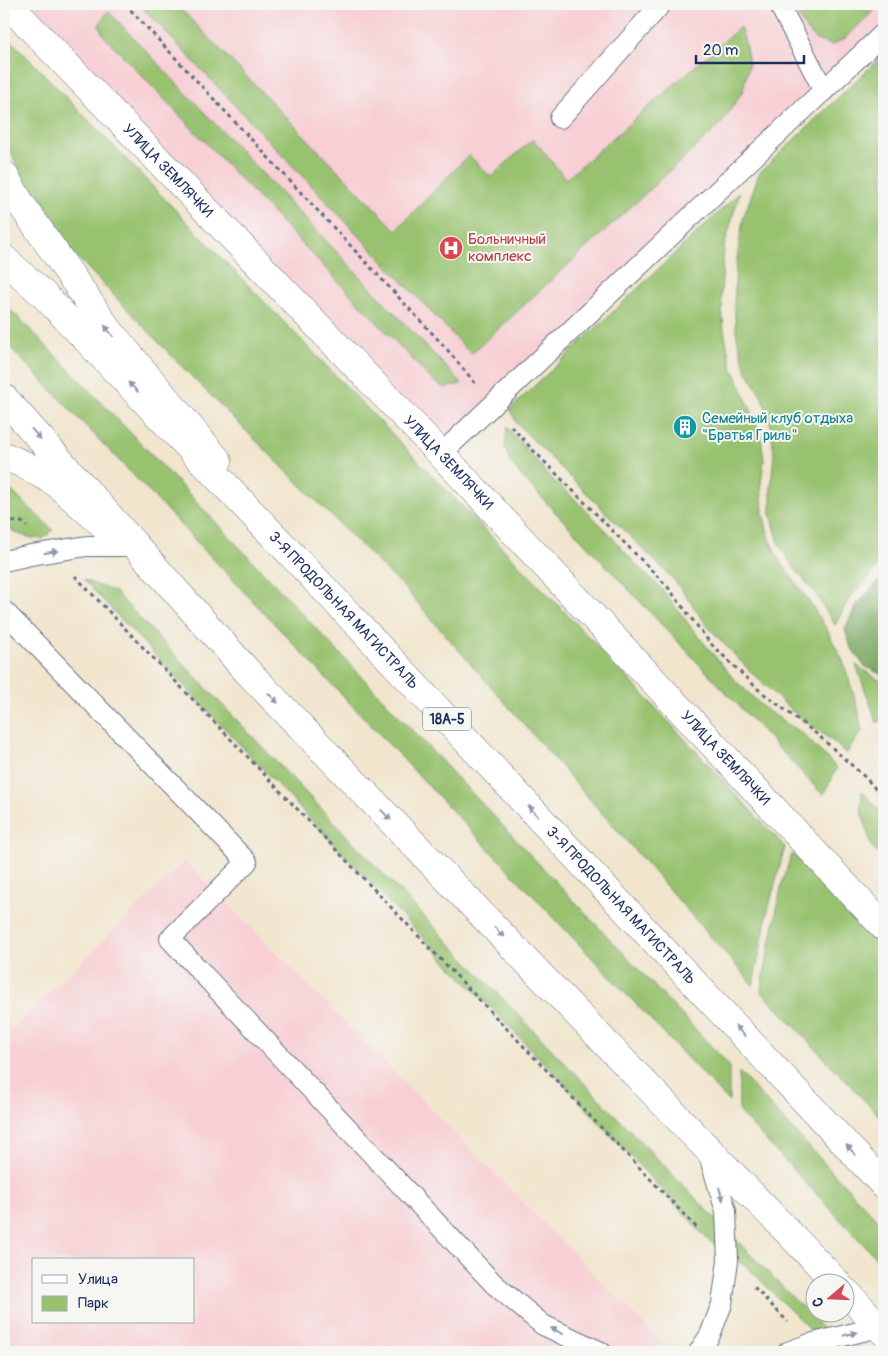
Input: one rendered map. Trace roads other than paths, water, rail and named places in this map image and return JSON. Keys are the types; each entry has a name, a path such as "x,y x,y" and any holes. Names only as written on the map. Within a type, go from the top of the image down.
{"main road":[{"name":"УЛИЦА ЗЕМЛЯЧКИ","path":"8,4 441,454 884,927"},
{"path":"4,175 21,204 107,328 331,596"},
{"name":"3-Я ПРОДОЛЬНАЯ МАГИСТРАЛЬ","path":"4,258 44,295 331,596 884,1185"},
{"path":"4,398 247,671"},
{"path":"4,456 25,465 55,482 128,546 828,1274"},
{"path":"856,1302 882,1329"}],"lane":[{"path":"560,118 662,4"},
{"path":"779,4 824,91"},
{"path":"441,454 884,33"},
{"path":"4,562 31,555 87,546 128,546"},
{"path":"4,611 247,862 170,939 494,1284 543,1325 601,1352"},
{"path":"699,1352 710,1335 722,1304 728,1261 726,1211 707,1147"},
{"path":"788,1352 810,1344 882,1329"}],"place":[{"name":"Больничный комплекс","path":"451,248"},
{"name":"Семейный клуб отдыха \"Братья Гриль\"","path":"685,427"}]}
